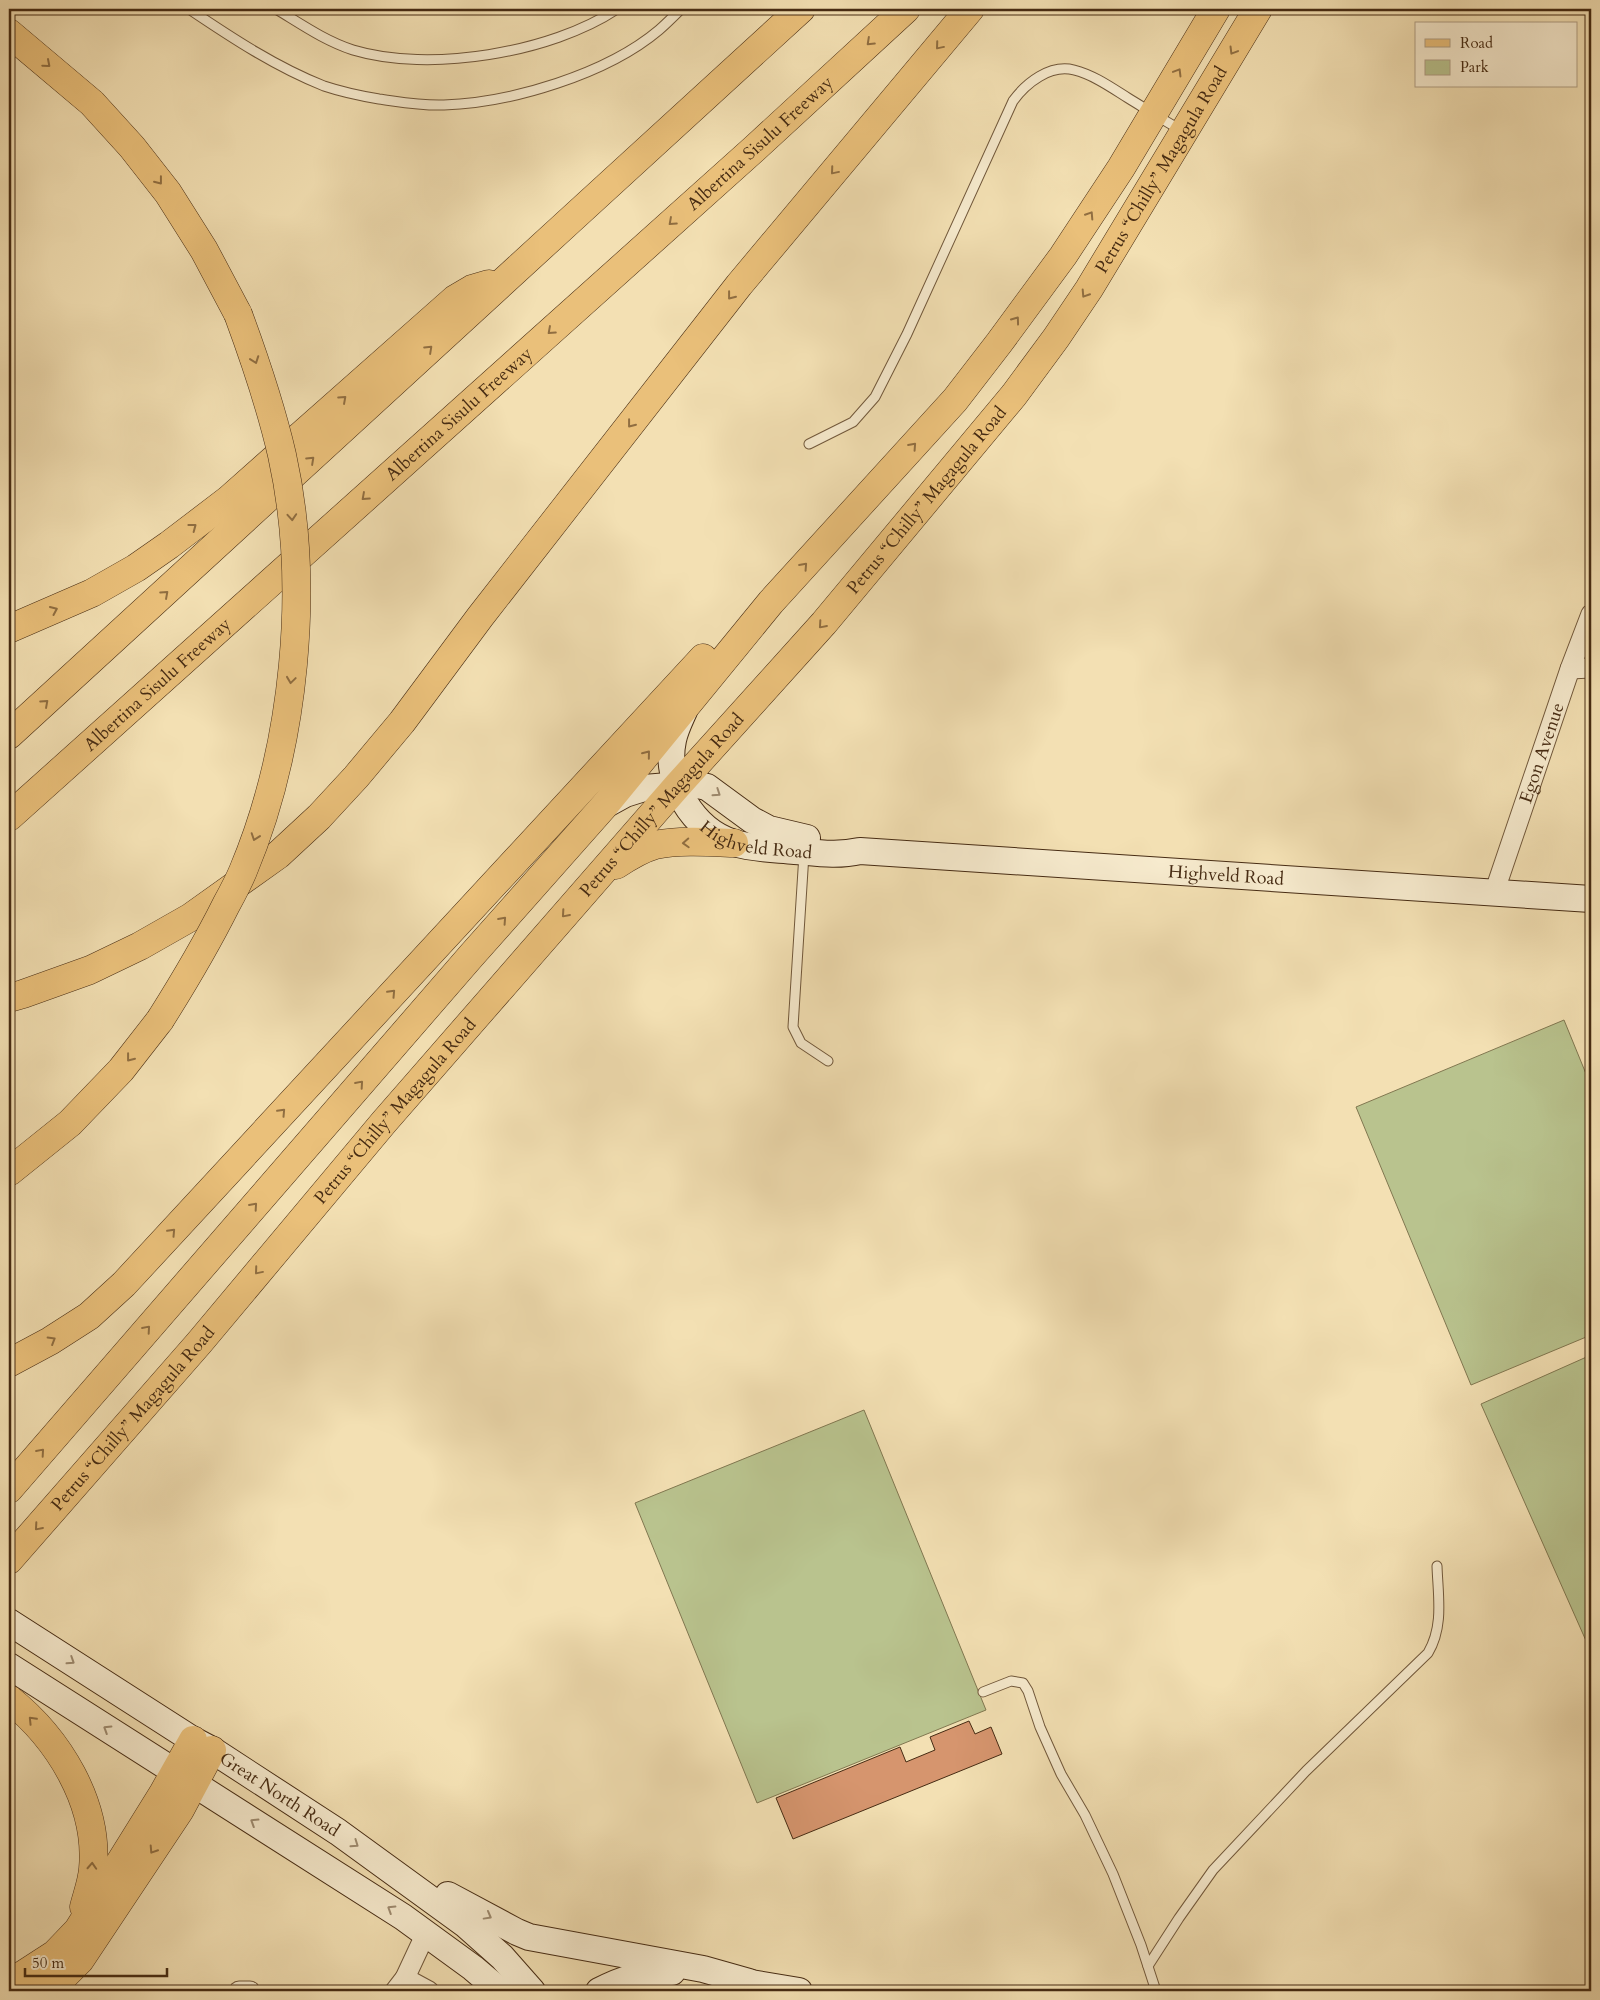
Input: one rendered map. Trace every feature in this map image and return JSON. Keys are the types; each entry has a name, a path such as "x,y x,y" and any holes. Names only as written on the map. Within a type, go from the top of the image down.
{"main road":[{"path":"9,736 238,528 506,278 800,9"},
{"name":"Albertina Sisulu Freeway","path":"9,817 754,149 906,9"},
{"path":"9,998 90,970 140,946 191,917 278,855 319,817 356,777 402,722 480,617 739,285 970,9"},
{"name":"Petrus “Chilly” Magagula Road","path":"9,1489 464,963 605,805 771,602 954,400 1000,343 1063,256 1121,168 1216,9"},
{"name":"Petrus “Chilly” Magagula Road","path":"9,1560 180,1365 377,1130 678,785 824,623 1014,395 1056,338 1088,289 1258,9"},
{"path":"9,33 92,103 132,147 173,201 204,250 238,314 260,374 280,446 291,511 296,592 292,672 284,734 270,791 243,872 202,952 160,1020 121,1070 70,1123 9,1172"},
{"path":"9,629 92,593 136,568 169,546 228,500 455,299 472,290 506,278"},
{"path":"9,1363 50,1341 89,1316 124,1284 717,642 730,629 771,602"},
{"name":"Highveld Road","path":"689,702 673,740 672,767 689,810 698,821 719,836 734,843 761,848 843,855 860,851 1591,899"},
{"name":"Highveld Road","path":"605,805 625,794 644,788 693,784 708,787 752,820 769,829 790,835 841,842 860,851"},
{"path":"597,878 635,853 654,846 702,842 734,843"},
{"name":"Great North Road","path":"19,1628 203,1745 397,1873 466,1924 502,1957 532,1991"},
{"path":"9,1666 426,1933 500,1991"},
{"path":"9,1698 33,1721 49,1740 67,1766 83,1799 90,1825 93,1869 78,1930"},
{"path":"41,1991 66,1974 80,1960 203,1745"},
{"path":"9,1980 21,1976 55,1954 78,1930 185,1778"},
{"path":"397,1873 412,1876 517,1932 530,1937 703,1969 749,1982"},
{"path":"599,1991 621,1980 660,1971 679,1972 800,1991"}],"street":[{"name":"Egon Avenue","path":"1494,893 1570,669 1591,614"},
{"path":"1570,669 1591,668"},
{"path":"426,1933 400,1985 429,1991"},
{"path":"240,1991 250,1991"}],"lane":[{"path":"189,9 270,61 326,86 360,95 410,104 443,105 509,97 534,91 589,70 624,53 658,30 681,9"},
{"path":"276,9 322,37 353,50 427,60 463,58 516,49 585,26 617,9"},
{"path":"809,444 854,422 875,397 907,334 1013,101 1023,87 1038,77 1057,70 1073,69 1104,83 1185,132"},
{"path":"804,852 793,1027 801,1043 828,1061"},
{"path":"1148,1966 1178,1918 1213,1870 1306,1771 1428,1653 1435,1642 1439,1626 1437,1566"},
{"path":"983,1692 1011,1681 1023,1683 1028,1691 1040,1727 1054,1758 1085,1815 1113,1874 1156,1991"}],"green space":[{"path":"1564,1020 1591,1086 1591,1335 1471,1385 1356,1107"},
{"path":"1591,1355 1591,1652 1481,1404"},
{"path":"864,1410 986,1710 757,1803 635,1503"}],"building":[{"path":"969,1721 975,1734 991,1727 1002,1754 793,1839 776,1798 900,1747 906,1762 935,1750 930,1737"}]}
